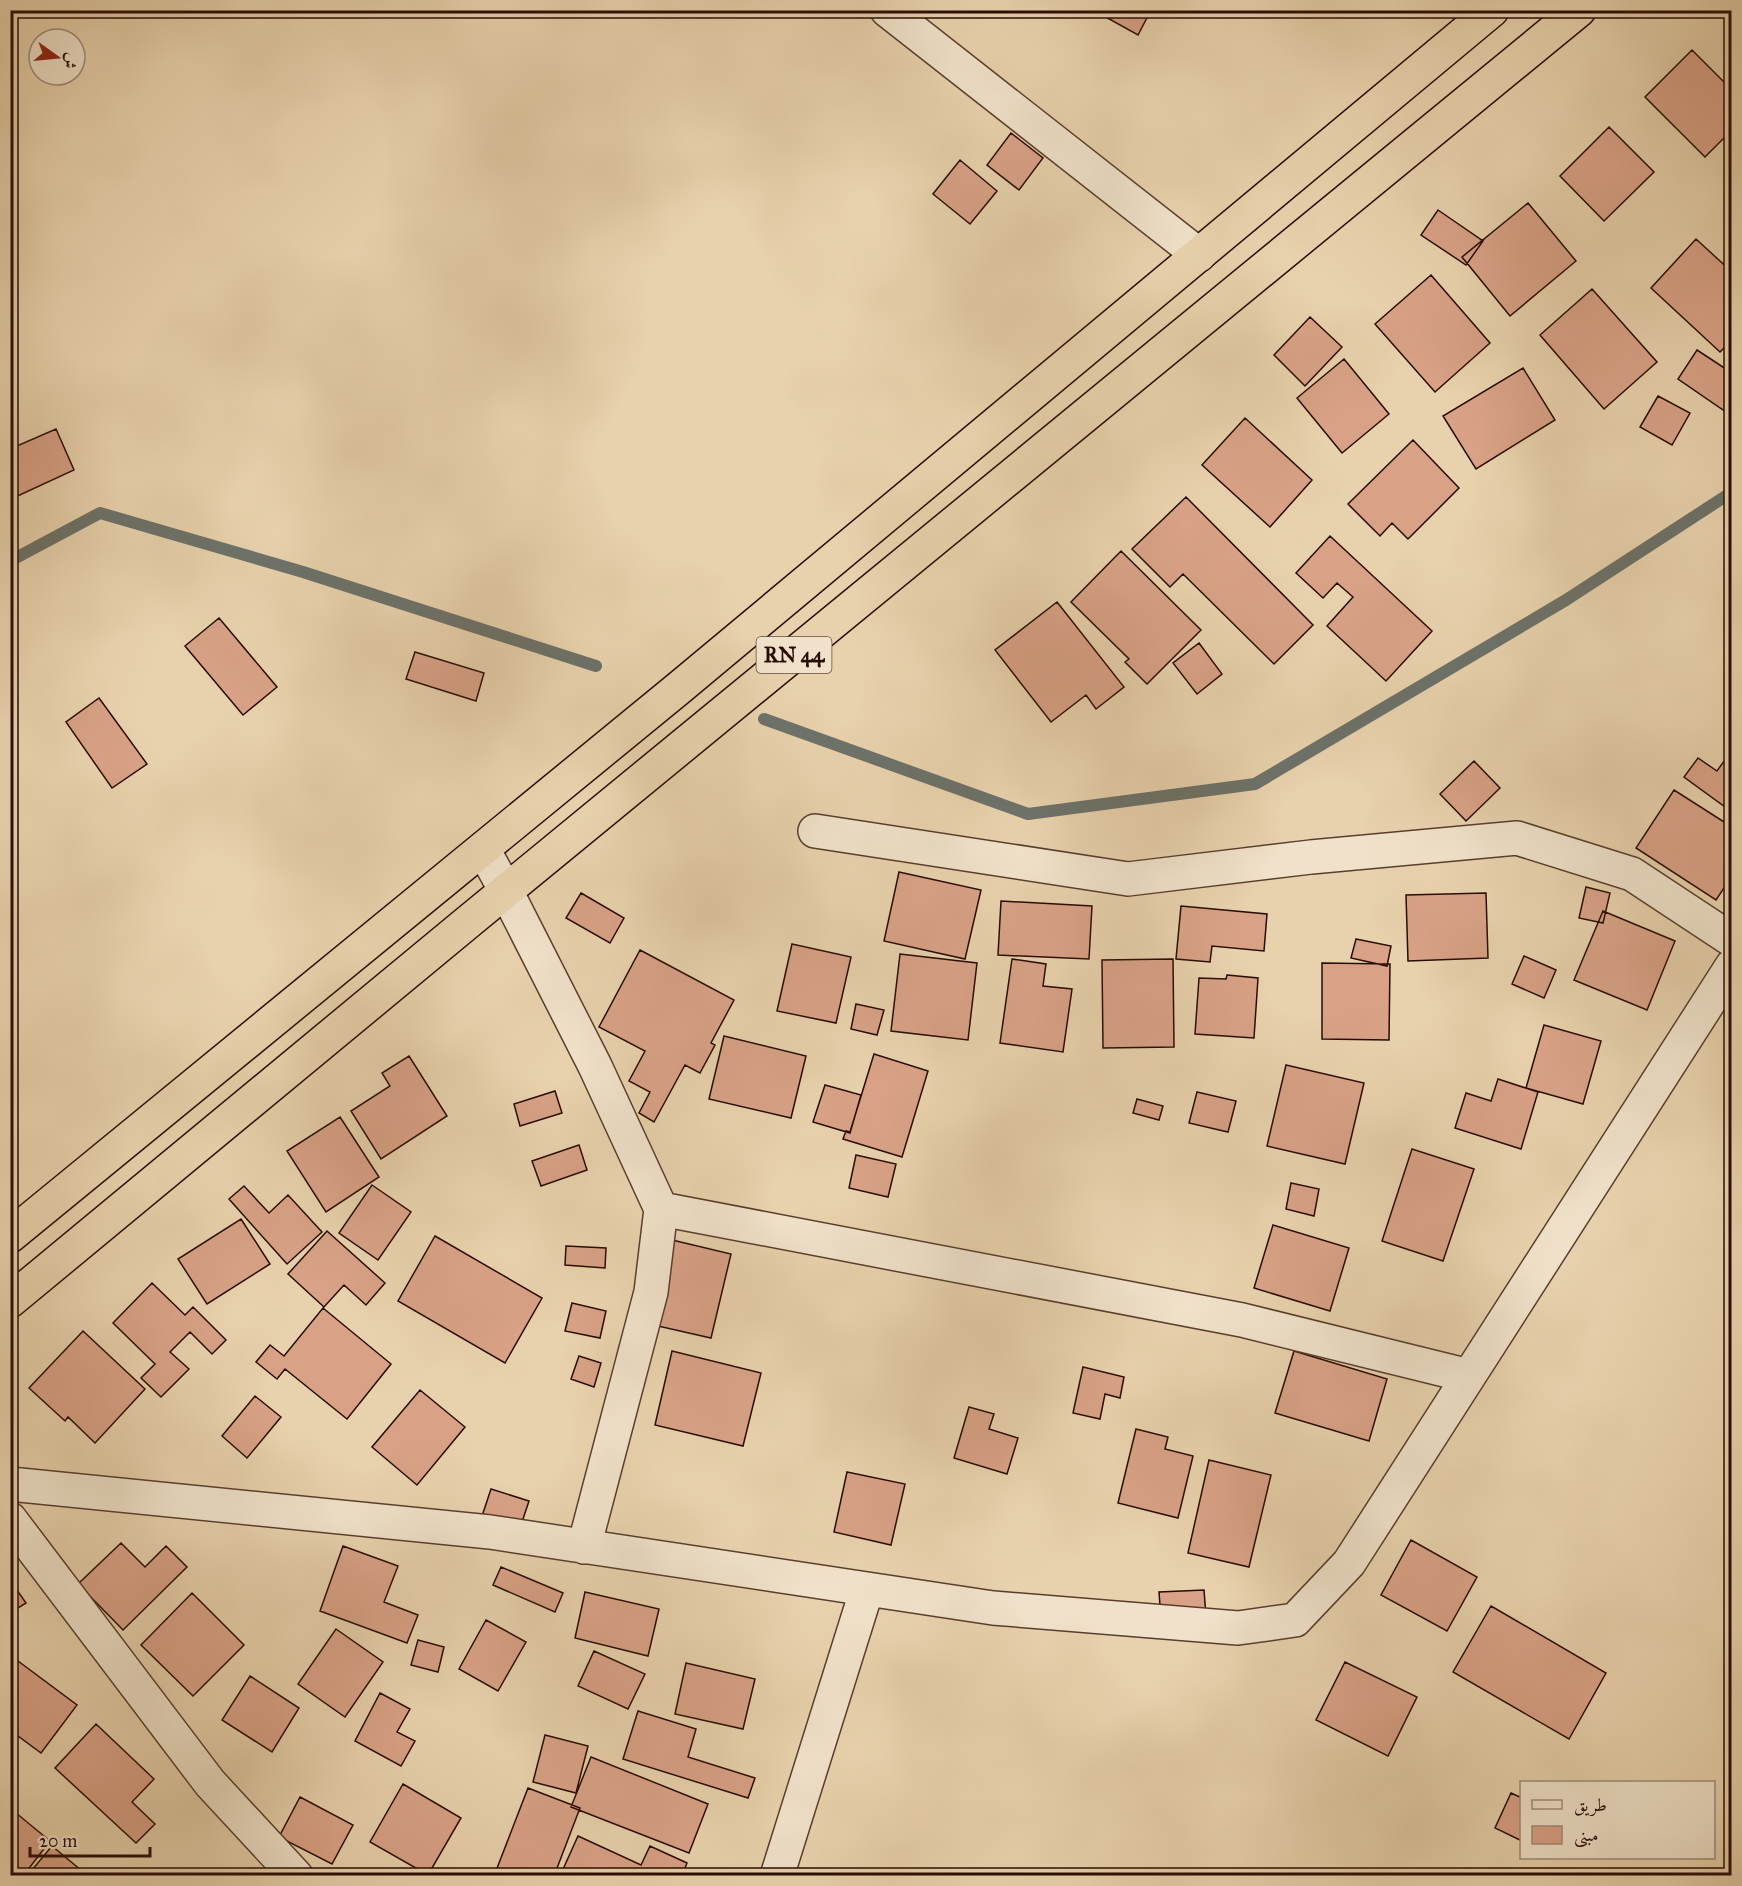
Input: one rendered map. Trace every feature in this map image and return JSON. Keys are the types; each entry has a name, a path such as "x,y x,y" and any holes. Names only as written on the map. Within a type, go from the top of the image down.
{"highway":[{"name":"RN 44","path":"10,1236 483,849 1492,10"},
{"name":"RN 44","path":"10,1301 1579,10"}],"street":[{"path":"886,10 1199,255"},
{"path":"815,831 1128,879 1311,857 1517,838 1632,874 1731,940"},
{"path":"483,849 594,1066 661,1209 651,1292 584,1547"},
{"path":"10,1484 490,1532 993,1608 1238,1629 1295,1620 1348,1563 1731,966"},
{"path":"661,1209 1242,1320 1469,1376"},
{"path":"10,1519 210,1784 296,1875"},
{"path":"777,1875 867,1588"}],"building":[{"path":"1093,10 1151,10 1138,35"},
{"path":"1692,50 1732,90 1732,130 1705,157 1645,97"},
{"path":"1609,127 1654,172 1604,221 1560,176"},
{"path":"1011,133 1043,158 1019,190 987,165"},
{"path":"960,160 997,191 970,224 933,194"},
{"path":"1528,203 1576,261 1510,316 1462,257"},
{"path":"1438,210 1483,241 1466,265 1421,235"},
{"path":"1696,239 1732,272 1732,340 1720,352 1651,288"},
{"path":"1431,275 1490,343 1435,392 1375,324"},
{"path":"1592,289 1657,362 1604,409 1540,335"},
{"path":"1310,317 1342,347 1305,386 1274,355"},
{"path":"1697,350 1732,373 1732,411 1729,414 1678,379"},
{"path":"1344,359 1389,414 1342,453 1297,398"},
{"path":"1523,368 1555,420 1476,469 1443,416"},
{"path":"1658,396 1690,413 1672,445 1640,427"},
{"path":"1245,418 1312,480 1270,527 1202,465"},
{"path":"56,429 74,470 11,499 10,449"},
{"path":"1413,440 1459,488 1408,539 1392,523 1380,536 1348,504"},
{"path":"1186,497 1313,625 1274,664 1183,574 1170,587 1132,549"},
{"path":"1330,536 1432,631 1386,681 1327,626 1353,597 1337,583 1323,598 1296,573"},
{"path":"1121,551 1201,630 1147,684 1125,662 1129,659 1071,602"},
{"path":"1057,602 1124,687 1096,709 1086,695 1051,722 995,650"},
{"path":"219,618 277,687 243,715 185,646"},
{"path":"1199,643 1222,674 1197,694 1173,663"},
{"path":"415,652 484,673 476,701 406,679"},
{"path":"99,698 147,764 112,788 66,722"},
{"path":"1732,750 1732,812 1684,777 1698,758 1717,771"},
{"path":"1474,761 1500,788 1466,821 1440,794"},
{"path":"1674,790 1732,827 1732,876 1716,900 1636,848"},
{"path":"899,872 981,890 965,959 884,941"},
{"path":"1586,887 1610,893 1603,923 1579,918"},
{"path":"581,893 624,918 610,943 566,918"},
{"path":"1486,893 1488,958 1408,961 1406,895"},
{"path":"1001,901 1092,906 1089,959 998,955"},
{"path":"1181,906 1267,914 1264,951 1212,946 1210,962 1176,959"},
{"path":"1603,911 1675,941 1647,1010 1574,980"},
{"path":"1356,939 1391,946 1387,966 1351,958"},
{"path":"792,944 851,957 836,1023 777,1011"},
{"path":"640,950 734,1000 711,1043 715,1045 700,1073 685,1065 654,1122 639,1113 650,1092 629,1081 645,1051 599,1027"},
{"path":"900,954 977,963 968,1040 891,1031"},
{"path":"1524,956 1556,970 1544,998 1512,984"},
{"path":"1012,959 1046,964 1043,986 1072,989 1063,1052 1000,1043"},
{"path":"1173,959 1174,1047 1103,1048 1102,960"},
{"path":"1322,963 1390,964 1389,1040 1322,1039"},
{"path":"1227,975 1258,978 1254,1038 1195,1034 1199,978 1226,979"},
{"path":"856,1004 884,1010 877,1035 851,1029"},
{"path":"1544,1025 1601,1041 1583,1104 1526,1088"},
{"path":"724,1036 806,1056 791,1118 709,1099"},
{"path":"874,1054 928,1071 902,1157 843,1139 846,1131 850,1132"},
{"path":"409,1056 447,1116 381,1159 351,1111 390,1086 382,1073"},
{"path":"1286,1065 1364,1083 1345,1164 1267,1146"},
{"path":"1498,1079 1538,1092 1521,1149 1455,1128 1466,1093 1491,1101"},
{"path":"825,1085 861,1095 850,1133 813,1122"},
{"path":"555,1091 562,1113 520,1126 514,1104"},
{"path":"1197,1092 1236,1101 1228,1132 1189,1123"},
{"path":"1137,1099 1163,1106 1159,1120 1133,1113"},
{"path":"340,1117 379,1177 326,1212 287,1151"},
{"path":"579,1145 587,1170 541,1186 532,1161"},
{"path":"1412,1149 1474,1169 1443,1261 1382,1241"},
{"path":"856,1155 896,1164 888,1197 849,1188"},
{"path":"1291,1183 1319,1189 1314,1216 1286,1209"},
{"path":"372,1185 411,1212 378,1260 339,1233"},
{"path":"244,1186 269,1213 288,1195 322,1232 287,1264 229,1199"},
{"path":"241,1219 270,1264 207,1304 178,1259"},
{"path":"1273,1225 1349,1248 1330,1311 1254,1288"},
{"path":"327,1231 385,1283 366,1305 344,1285 324,1307 288,1274"},
{"path":"435,1236 542,1298 505,1363 398,1301"},
{"path":"668,1239 731,1254 711,1338 649,1324"},
{"path":"566,1246 606,1248 605,1268 565,1265"},
{"path":"152,1283 185,1315 193,1307 226,1340 212,1354 190,1332 170,1352 189,1369 161,1397 141,1378 155,1364 113,1323"},
{"path":"572,1303 606,1311 600,1338 565,1331"},
{"path":"323,1308 391,1364 347,1419 285,1369 277,1379 256,1362 270,1345 284,1356"},
{"path":"83,1331 145,1389 95,1443 68,1417 65,1421 29,1388"},
{"path":"672,1351 761,1373 743,1446 655,1425"},
{"path":"1294,1351 1387,1379 1369,1441 1275,1413"},
{"path":"579,1356 601,1363 594,1387 571,1379"},
{"path":"1083,1367 1124,1377 1120,1398 1105,1394 1100,1419 1073,1413"},
{"path":"420,1390 465,1427 417,1485 372,1447"},
{"path":"255,1396 281,1417 247,1458 222,1436"},
{"path":"969,1407 994,1414 989,1429 1018,1438 1007,1474 954,1458"},
{"path":"1136,1429 1168,1437 1165,1449 1193,1456 1178,1518 1118,1503"},
{"path":"1209,1460 1271,1475 1249,1567 1188,1553"},
{"path":"847,1472 905,1484 891,1545 834,1532"},
{"path":"491,1489 529,1501 518,1534 480,1522"},
{"path":"1411,1540 1477,1577 1447,1631 1381,1595"},
{"path":"121,1543 145,1567 166,1546 187,1567 123,1630 78,1584"},
{"path":"343,1546 398,1566 384,1602 418,1615 407,1643 320,1611"},
{"path":"501,1567 563,1593 555,1612 493,1585"},
{"path":"10,1580 26,1603 10,1613"},
{"path":"1204,1590 1206,1616 1161,1619 1159,1592"},
{"path":"585,1592 659,1609 648,1656 575,1638"},
{"path":"192,1593 244,1645 193,1696 141,1645"},
{"path":"1491,1606 1606,1673 1569,1739 1453,1672"},
{"path":"486,1620 526,1642 498,1691 459,1669"},
{"path":"336,1629 383,1662 345,1717 298,1684"},
{"path":"418,1640 444,1647 438,1672 411,1665"},
{"path":"594,1651 645,1674 628,1709 578,1686"},
{"path":"18,1661 77,1705 41,1753 10,1730 10,1671"},
{"path":"1345,1662 1417,1697 1388,1756 1316,1720"},
{"path":"686,1663 755,1679 743,1729 675,1714"},
{"path":"250,1676 299,1708 272,1752 222,1720"},
{"path":"380,1693 410,1709 397,1732 415,1741 401,1766 355,1741"},
{"path":"638,1711 696,1729 688,1757 755,1778 748,1798 623,1759"},
{"path":"96,1724 154,1779 132,1802 155,1824 136,1843 55,1768"},
{"path":"545,1735 588,1746 576,1793 533,1782"},
{"path":"591,1757 708,1804 689,1853 571,1807"},
{"path":"403,1784 461,1818 428,1875 370,1842"},
{"path":"528,1788 580,1808 554,1876 494,1876"},
{"path":"1511,1793 1520,1797 1520,1840 1495,1828"},
{"path":"300,1797 353,1825 332,1864 279,1837"},
{"path":"10,1808 50,1841 23,1876 10,1876"},
{"path":"578,1836 641,1865 650,1846 687,1863 682,1876 560,1876"},
{"path":"52,1846 88,1876 27,1876"}],"waterway":[{"path":"764,719 1028,814 1255,784 1566,600 1732,492"},
{"path":"10,561 100,513 303,572 596,666"}]}
